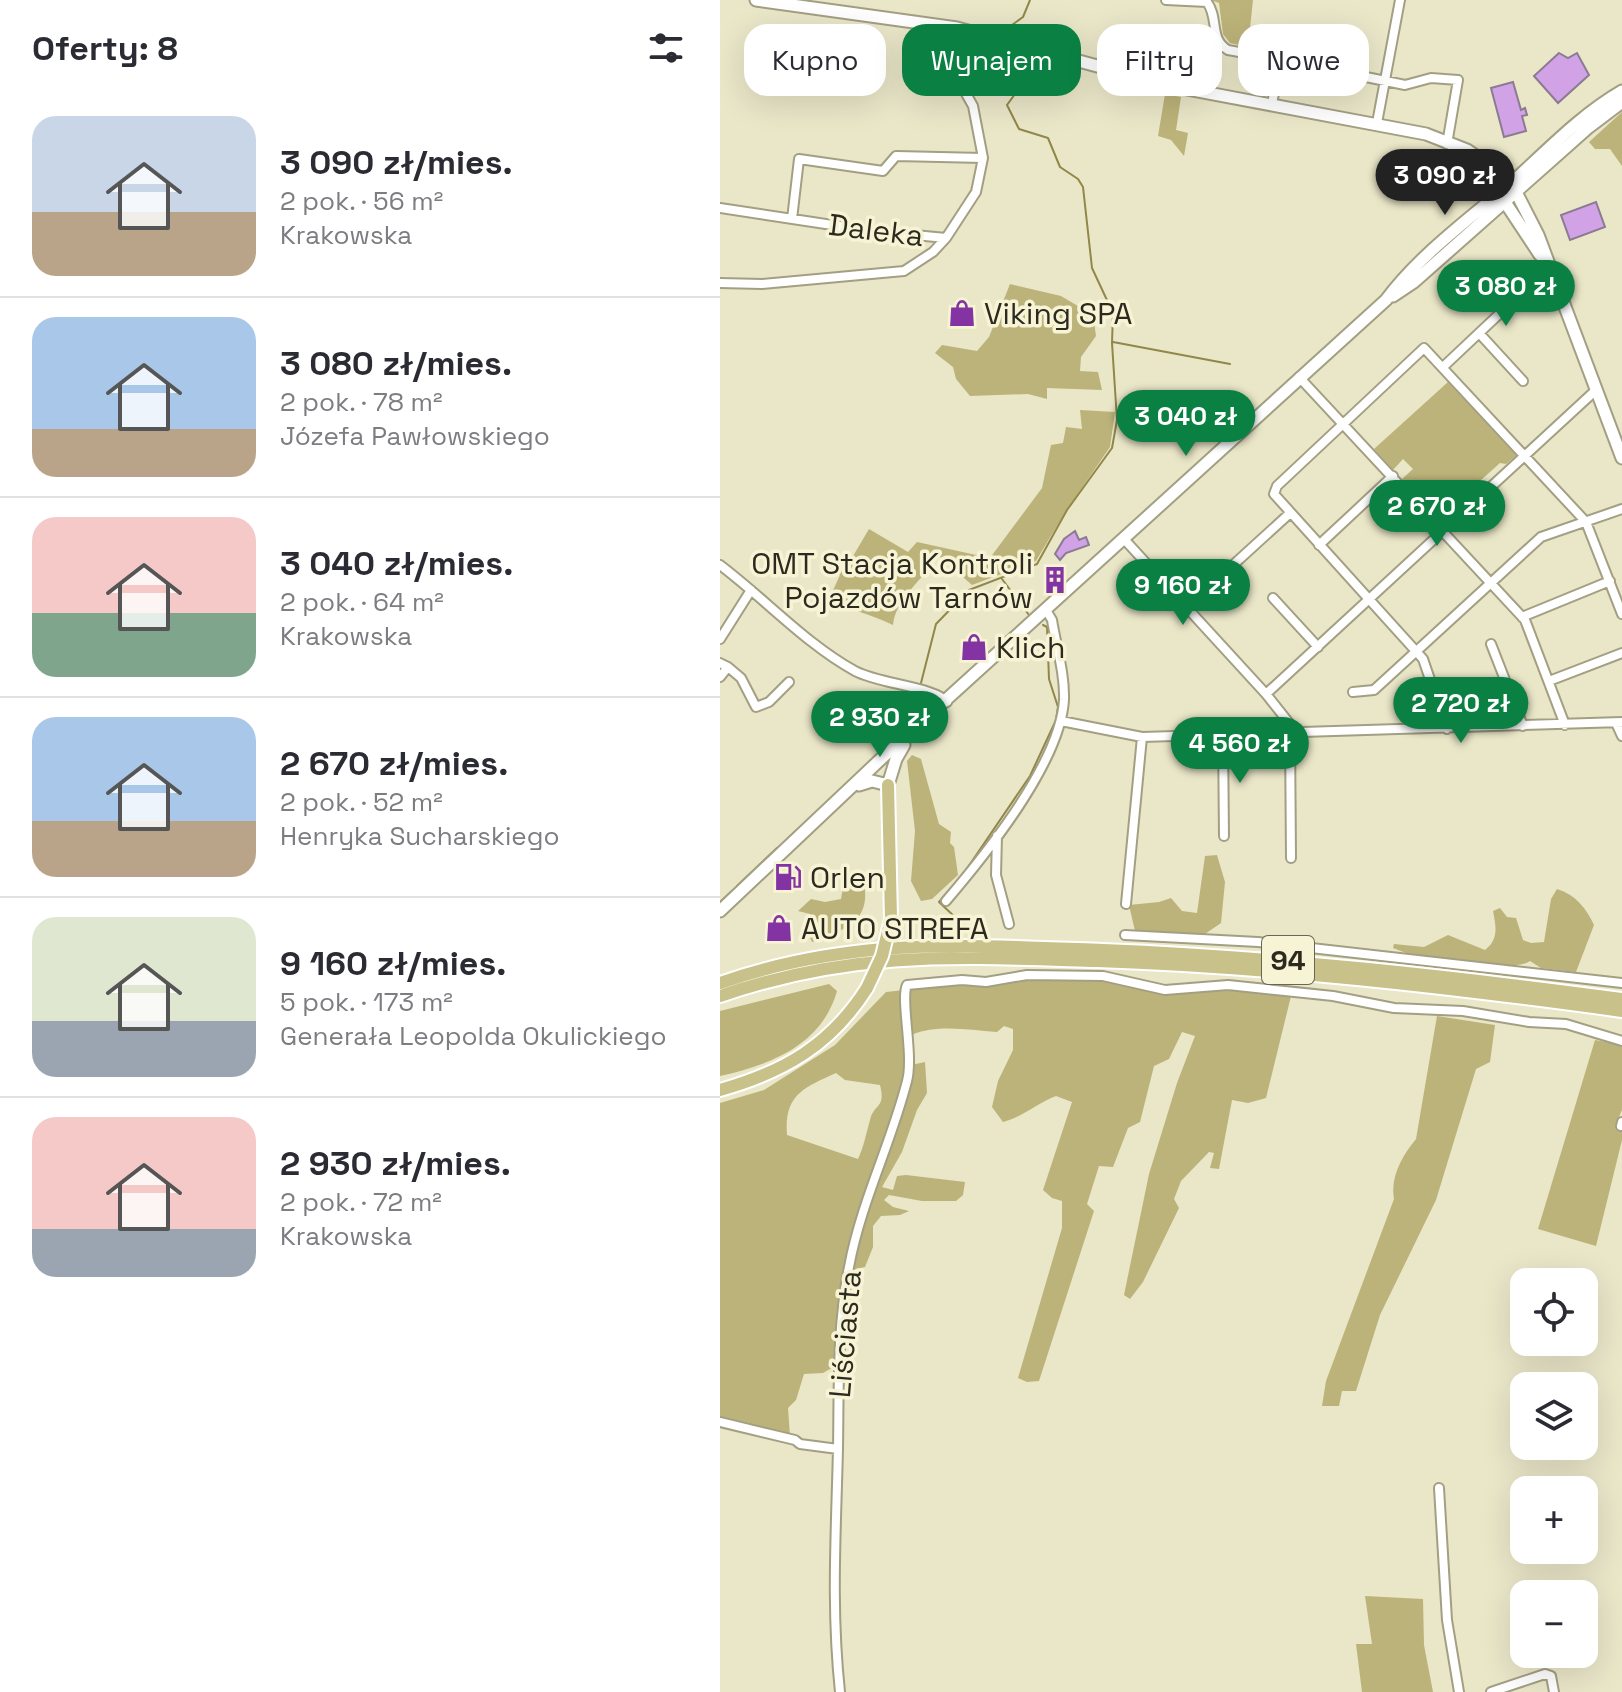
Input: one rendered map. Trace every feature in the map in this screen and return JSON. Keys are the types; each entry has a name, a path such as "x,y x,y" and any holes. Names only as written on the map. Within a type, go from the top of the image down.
{"main road":[{"path":"756,0 807,3 930,24"},
{"path":"1081,62 1171,86 1426,134 1467,150 1483,161 1513,188 1538,235 1622,458"},
{"path":"1513,188 1583,118 1622,91"},
{"path":"720,911 1299,377 1386,300 1414,282 1502,197 1622,102"},
{"path":"1448,144 1502,197 1549,267"},
{"path":"888,785 896,759 911,735"},
{"path":"720,1090 771,1074 812,1050 844,1021 867,988 882,956 891,919 886,768 894,750"},
{"path":"858,783 877,776 888,785"},
{"name":"94","path":"720,983 780,965 852,951 896,946 981,946 1325,963 1622,999"},
{"name":"94","path":"720,996 782,977 854,962 958,957 1208,966 1310,974 1622,1011"}],"street":[{"path":"1166,0 1207,2 1214,10 1220,46 1238,52"},
{"path":"1377,123 1400,0"},
{"path":"1369,79 1410,85 1431,78 1458,80 1448,144"},
{"name":"Daleka","path":"720,208 946,238 976,192 983,158 973,106 967,96"},
{"path":"1272,104 1274,96"},
{"path":"792,219 799,159 883,171 896,156 983,158"},
{"path":"720,283 762,284 904,271 933,252 946,238"},
{"path":"1443,367 1549,267"},
{"path":"1479,333 1523,381"},
{"path":"1447,729 1418,651 1289,514 1274,494 1277,486 1424,348 1586,522 1622,614"},
{"path":"1299,377 1522,617 1565,725"},
{"path":"1266,694 1596,390"},
{"path":"1319,545 1393,476"},
{"path":"1353,692 1374,690 1541,537 1622,509"},
{"path":"1187,607 1289,514"},
{"path":"1124,539 1266,694 1294,733 1291,858"},
{"path":"720,565 855,671 895,686 931,691 947,702"},
{"path":"1522,617 1610,581"},
{"path":"720,639 751,590"},
{"path":"1273,598 1318,647"},
{"path":"946,901 997,836 1042,768 1061,721 1064,696 1052,620 1046,610"},
{"path":"1491,644 1523,726"},
{"path":"1549,681 1622,653"},
{"path":"720,677 724,665 741,678 756,707 762,708 789,682"},
{"path":"1061,721 1142,737 1619,723 1622,736"},
{"path":"1223,735 1224,836"},
{"path":"1126,904 1142,737"},
{"path":"997,836 996,875 1009,924"},
{"path":"1125,935 1258,942 1622,983"},
{"name":"Liściasta","path":"840,1692 832,1589 842,1321 848,1269 868,1192 908,1080 911,1042 904,997 907,985 962,980 986,982 1027,975 1103,976 1165,990 1228,985 1333,996 1394,1008 1463,1011 1529,1022 1566,1024 1622,1041"},
{"path":"720,1422 795,1440 800,1444 838,1449"},
{"path":"1439,1488 1447,1620 1459,1692"},
{"path":"1491,1692 1545,1674 1551,1676 1554,1692"}],"shaded area":[{"path":"1211,0 1253,0 1250,24 1238,24 1238,45 1230,43 1223,34 1219,3"},
{"path":"1165,96 1181,97 1176,130 1188,133 1184,156 1171,140 1158,136"},
{"path":"1622,112 1622,166 1610,149 1595,149 1589,142"},
{"path":"1010,284 1061,296 1093,315 1096,336 1081,357 1080,371 1098,372 1102,390 1047,388 1047,399 1028,394 970,396 956,379 953,367 935,353 942,345 977,351 989,337"},
{"path":"1448,382 1517,455 1506,464 1500,463 1461,498 1462,505 1443,523 1402,479 1413,469 1403,459 1393,470 1374,449"},
{"path":"1080,410 1115,412 1110,447 1036,561 972,585 938,555 899,606 893,625 830,597 840,575 826,568 830,563 846,568 869,529 908,552 917,542 990,558 1042,488 1051,445 1063,443 1066,427 1082,429"},
{"path":"912,755 921,759 939,824 951,832 950,843 954,847 958,875 932,899 921,901 911,881 915,831 907,761"},
{"path":"1217,855 1225,882 1221,923 1202,936 1135,931 1129,905 1171,898 1182,911 1197,913 1205,856"},
{"path":"861,870 865,899 857,918 839,931 812,942 807,930 810,914 798,911 811,899 825,902 841,899 845,874"},
{"path":"1557,889 1580,903 1594,925 1576,972 1541,968 1530,961 1521,965 1490,965 1406,953 1393,948 1394,944 1424,947 1448,935 1485,950 1494,937 1493,911 1500,908 1507,917 1516,918 1523,940 1544,942 1551,899"},
{"path":"1026,976 1096,977 1168,990 1219,986 1292,992 1266,1098 1248,1103 1232,1100 1219,1169 1210,1168 1214,1153 1209,1152 1181,1181 1174,1199 1179,1208 1143,1282 1130,1299 1124,1295 1149,1174 1195,1036 1182,1032 1169,1059 1154,1066 1140,1122 1128,1128 1113,1167 1099,1166 1087,1204 1094,1211 1039,1381 1027,1382 1018,1378 1062,1228 1062,1201 1052,1198 1043,1190 1072,1102 1056,1096 1003,1122 992,1107 998,1081 1013,1050 1013,1029 1004,1026 997,1032 942,1029 911,1035 910,1061 916,1064 925,1062 927,1093 917,1110 902,1152 882,1187 893,1190 897,1176 906,1175 965,1182 963,1195 956,1201 922,1201 889,1195 884,1200 893,1207 909,1211 881,1216 873,1226 873,1247 865,1267 847,1271 835,1366 823,1373 804,1374 796,1400 788,1408 790,1436 720,1419 720,1103 764,1090 835,1045 886,992","holes":["836,1073 845,1080 880,1085 881,1102 872,1115 858,1159 787,1135 789,1111 798,1095"]},
{"path":"829,984 837,991 830,1010 807,1039 775,1059 720,1076 720,1011"},
{"path":"1437,1016 1495,1025 1490,1062 1476,1069 1436,1200 1380,1315 1356,1391 1342,1391 1339,1406 1322,1406 1326,1381 1394,1199 1396,1175 1416,1139"},
{"path":"1595,1040 1622,1045 1622,1110 1615,1126 1622,1128 1622,1140 1596,1246 1538,1229"},
{"path":"1365,1596 1423,1599 1424,1645 1433,1692 1362,1692 1356,1644 1372,1644"}],"building":[{"path":"1559,53 1568,58 1577,53 1589,75 1558,103 1534,76"},
{"path":"1513,82 1521,110 1525,108 1527,115 1522,116 1526,131 1504,137 1491,88"},
{"path":"1596,202 1605,227 1570,240 1561,215"},
{"path":"1075,531 1079,540 1086,537 1089,545 1066,553 1060,560 1055,554 1064,539"}],"waterway":[{"path":"1013,24 1023,17 1030,0"},
{"path":"921,683 936,624 969,590 1037,564 1067,510 1112,448 1117,420 1113,313 1092,268 1083,187 1078,179 1060,167 1048,138 1019,129 1007,105 1014,96"},
{"path":"1113,342 1230,364"},
{"path":"1002,579 1029,615"},
{"path":"966,870 1030,776 1056,720 1058,707 1049,679 1047,627 1043,625"},
{"path":"921,695 928,709"},
{"path":"781,845 795,832"},
{"path":"737,886 777,848"},
{"path":"955,884 939,902 973,934 989,935"},
{"path":"720,902 733,890"}],"place":[{"name":"Viking SPA","path":"962,313"},
{"name":"OMT Stacja Kontroli Pojazdów Tarnów","path":"1055,580"},
{"name":"Klich","path":"974,647"},
{"name":"Orlen","path":"788,877"},
{"name":"AUTO STREFA","path":"779,928"}]}
